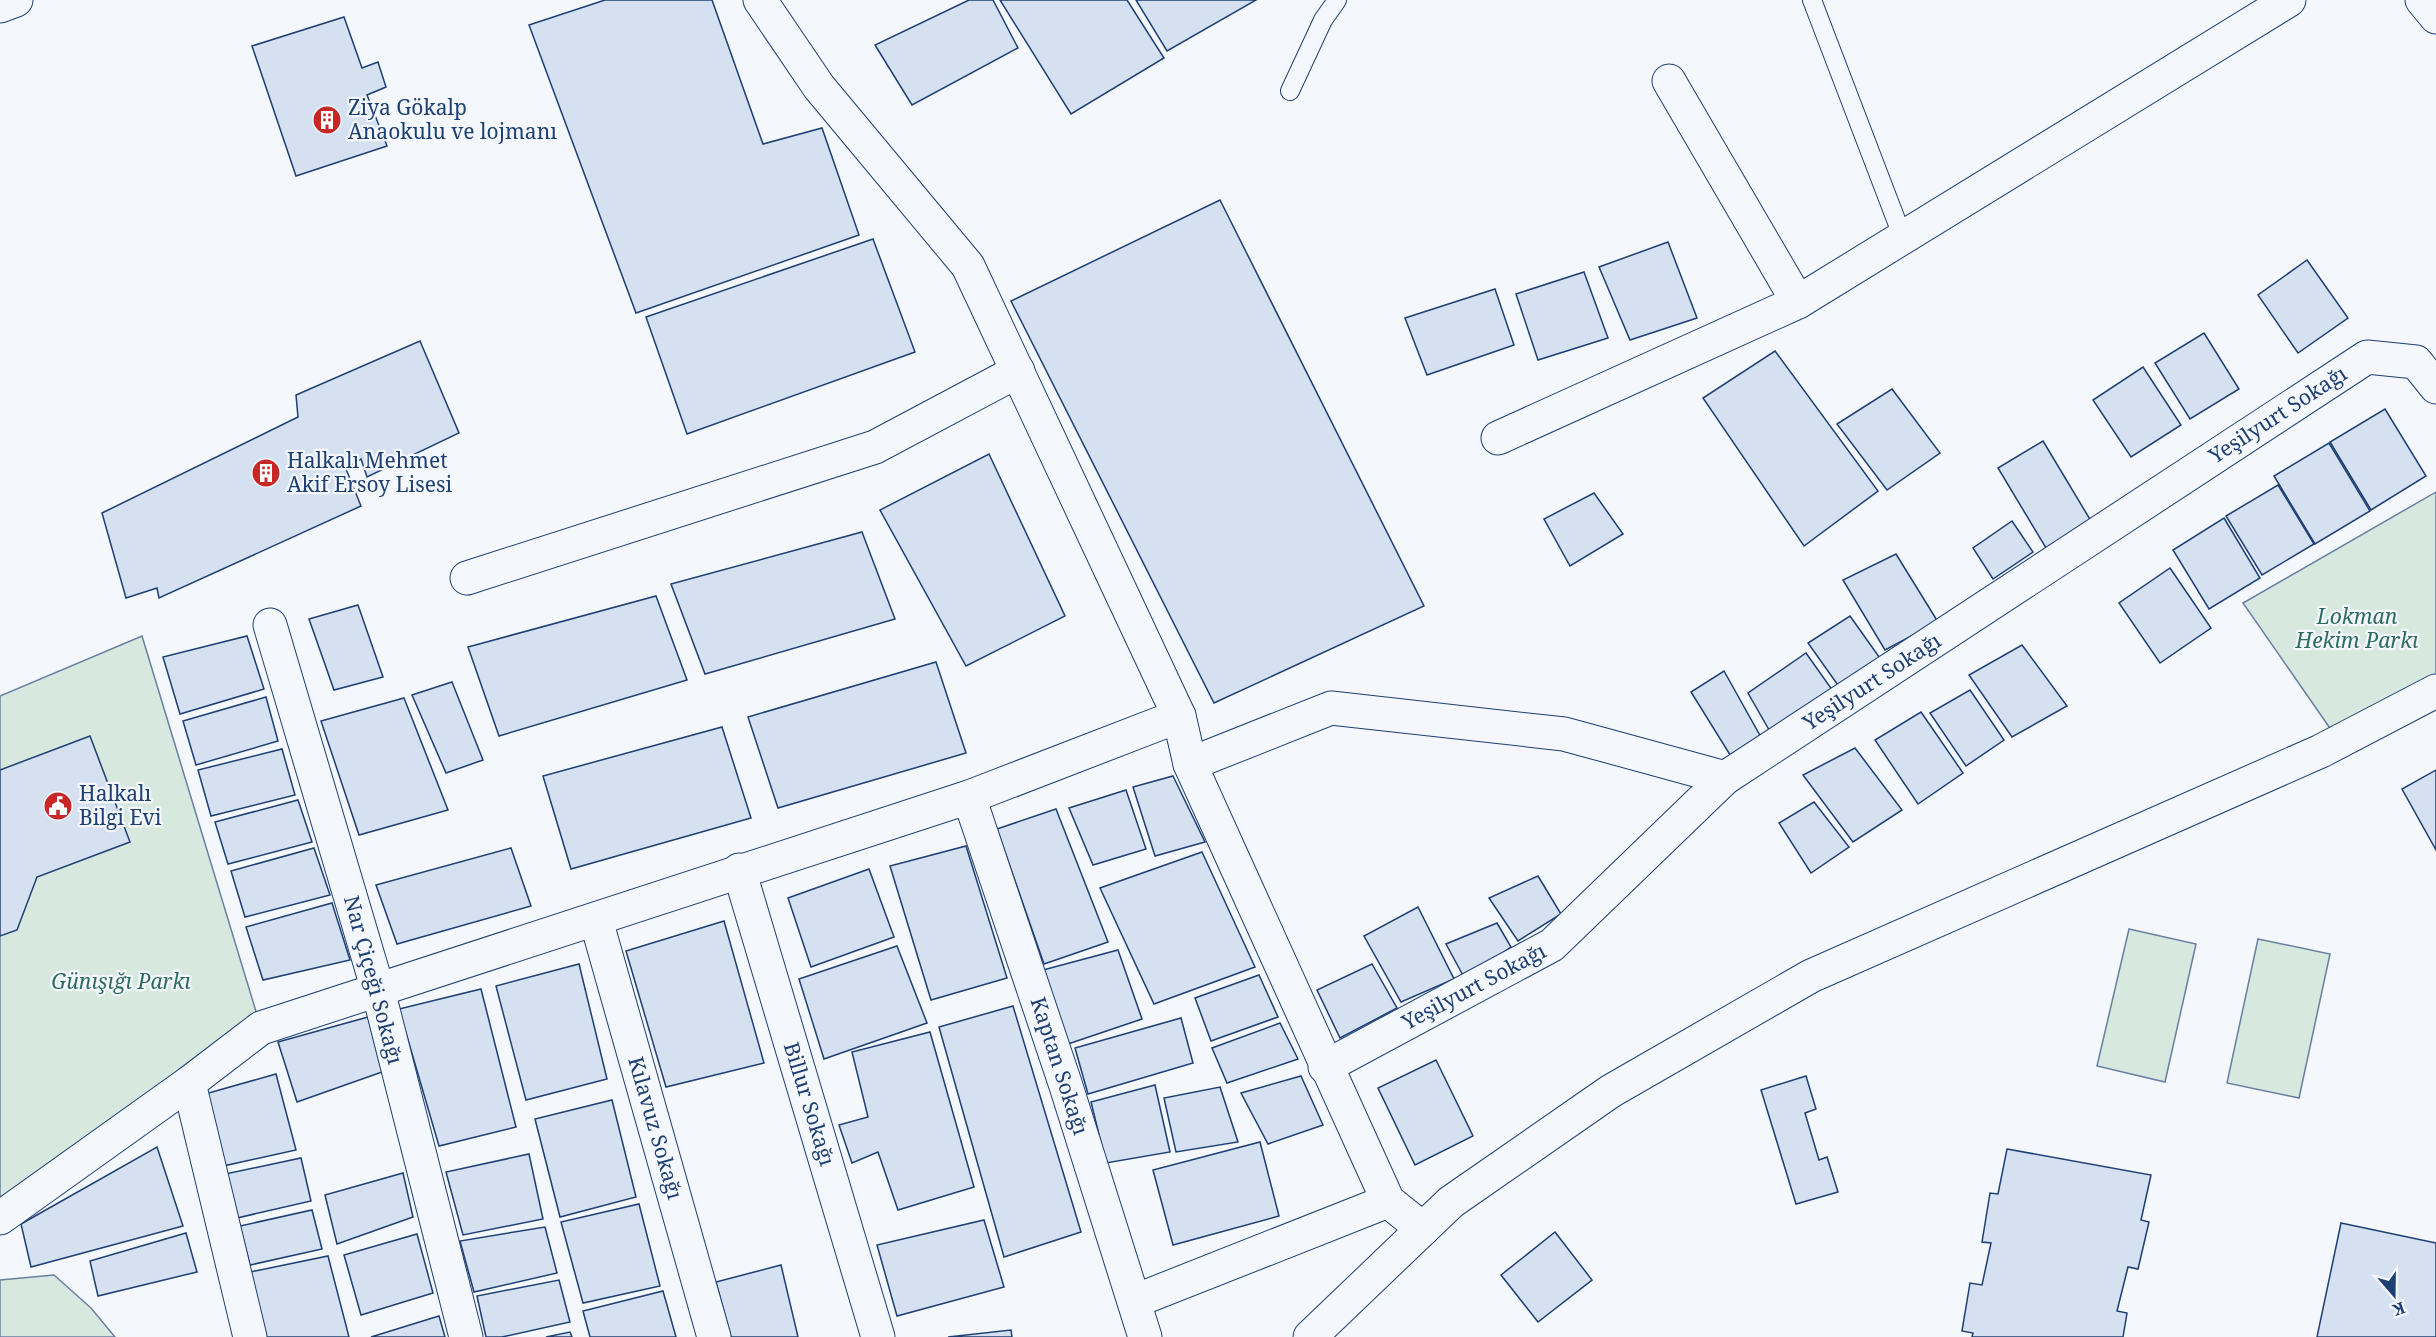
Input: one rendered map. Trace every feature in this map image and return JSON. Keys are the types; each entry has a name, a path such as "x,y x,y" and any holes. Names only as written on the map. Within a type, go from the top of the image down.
{"street":[{"path":"0,6 16,0"},
{"path":"760,0 819,87 968,266 1179,716 1190,764 1388,1202 1423,1229"},
{"path":"1498,438 1798,302 2289,0"},
{"path":"2422,0 2436,17"},
{"path":"1670,81 1798,302"},
{"name":"Yeşilyurt Sokağı","path":"1325,1066 1552,945 1725,778 2367,357 2416,362 2436,387"},
{"path":"467,578 875,447 1018,371"},
{"name":"Nar Çiçeği Sokağı","path":"270,625 378,990 466,1337"},
{"path":"1310,1337 1451,1202 1611,1091 1811,976 2321,751 2436,691"},
{"path":"1190,764 1331,708 1564,734 1725,778"},
{"path":"0,1218 189,1083 261,1028 596,920 739,870 969,797 1179,716"},
{"name":"Kaptan Sokağı","path":"969,797 1145,1337"},
{"name":"Billur Sokağı","path":"739,870 878,1337"},
{"name":"Kılavuz Sokağı","path":"596,920 714,1337"},
{"path":"189,1083 250,1337"},
{"path":"1135,1301 1388,1202"}],"lane":[{"path":"1290,91 1323,20 1337,0"},
{"path":"1812,0 1903,238"}],"green space":[{"name":"Lokman Hekim Parkı","path":"2436,492 2436,676 2334,734 2243,603"},
{"name":"Günışığı Parkı","path":"142,636 261,1028 0,1218 0,696"},
{"path":"2129,929 2196,944 2165,1082 2097,1066"},
{"path":"2258,939 2330,954 2299,1098 2227,1083"},
{"path":"54,1275 91,1308 115,1337 0,1337 0,1280"}],"building":[{"path":"605,0 712,0 763,144 822,128 859,235 636,313 529,25"},
{"path":"969,0 993,0 1018,48 912,105 875,45"},
{"path":"1000,0 1127,0 1164,58 1071,114"},
{"path":"1136,0 1256,0 1167,51"},
{"name":"Ziya Gökalp Anaokulu ve lojmanı","path":"344,17 362,68 378,62 386,87 367,95 387,146 296,176 252,46"},
{"path":"1220,200 1424,606 1214,703 1011,301"},
{"path":"873,239 915,352 687,434 646,317"},
{"path":"1668,242 1697,318 1630,340 1599,267"},
{"path":"2307,260 2348,318 2298,353 2258,295"},
{"path":"1584,272 1608,338 1538,360 1516,294"},
{"path":"1495,289 1514,345 1427,375 1405,318"},
{"path":"2204,333 2239,389 2190,419 2155,363"},
{"name":"Halkalı Mehmet Akif Ersoy Lisesi","path":"420,341 459,433 367,477 361,459 346,469 361,506 159,598 157,588 126,598 102,513 298,417 296,395"},
{"path":"1775,351 1878,491 1804,546 1703,398"},
{"path":"2143,367 2181,425 2131,457 2093,400"},
{"path":"1892,389 1940,453 1887,490 1837,424"},
{"path":"2385,409 2426,476 2371,510 2330,442"},
{"path":"2043,441 2091,521 2046,548 1998,468"},
{"path":"2329,443 2370,511 2315,544 2274,476"},
{"path":"989,454 1065,616 966,666 880,510"},
{"path":"2278,485 2314,544 2262,575 2226,516"},
{"path":"1594,493 1623,534 1570,566 1544,519"},
{"path":"2224,518 2260,578 2209,609 2173,550"},
{"path":"2012,521 2033,552 1993,579 1973,548"},
{"path":"862,532 895,619 705,674 671,584"},
{"path":"1896,554 1938,622 1885,650 1843,580"},
{"path":"2170,568 2211,628 2160,663 2119,603"},
{"path":"656,596 687,680 499,736 468,647"},
{"path":"358,605 383,677 334,690 309,619"},
{"path":"1850,616 1882,661 1840,688 1808,643"},
{"path":"247,636 264,689 180,714 163,657"},
{"path":"2022,645 2067,706 2012,737 1969,675"},
{"path":"1806,653 1833,691 1772,735 1748,693"},
{"path":"936,662 966,753 778,808 748,717"},
{"path":"1724,671 1762,739 1732,758 1691,692"},
{"path":"452,682 483,760 446,773 412,695"},
{"path":"1970,690 2004,740 1966,766 1930,713"},
{"path":"266,697 278,741 196,765 183,721"},
{"path":"404,698 448,810 359,835 321,721"},
{"path":"1921,712 1963,773 1918,804 1875,740"},
{"path":"722,727 751,818 571,869 543,776"},
{"name":"Halkalı Bilgi Evi","path":"90,736 130,842 37,877 17,930 0,936 0,770"},
{"path":"1855,748 1902,810 1853,842 1803,775"},
{"path":"282,749 295,795 211,816 198,770"},
{"path":"2436,770 2436,850 2402,789"},
{"path":"1173,776 1205,842 1155,856 1133,787"},
{"path":"1126,790 1146,849 1093,865 1069,808"},
{"path":"298,800 312,842 228,864 215,822"},
{"path":"1814,802 1849,847 1811,873 1779,823"},
{"path":"1056,809 1108,942 1044,964 997,829"},
{"path":"966,846 1007,978 931,1000 890,866"},
{"path":"314,848 330,895 245,917 231,871"},
{"path":"511,848 531,906 397,944 376,885"},
{"path":"1202,852 1255,967 1154,1004 1100,888"},
{"path":"869,869 894,937 811,967 788,898"},
{"path":"1538,876 1561,914 1518,941 1489,898"},
{"path":"332,903 350,960 263,980 246,927"},
{"path":"1418,907 1454,979 1401,1002 1364,936"},
{"path":"724,921 764,1063 666,1087 626,951"},
{"path":"1497,923 1511,947 1465,979 1446,944"},
{"path":"897,946 927,1023 824,1059 799,979"},
{"path":"1118,950 1142,1019 1068,1044 1043,970"},
{"path":"579,964 607,1079 526,1100 496,986"},
{"path":"1372,964 1397,1008 1340,1038 1317,990"},
{"path":"1259,975 1278,1017 1211,1041 1195,998"},
{"path":"481,989 516,1127 439,1146 399,1009"},
{"path":"1013,1006 1081,1232 1004,1257 939,1027"},
{"path":"368,1017 382,1072 297,1102 278,1042"},
{"path":"1181,1018 1193,1063 1088,1094 1075,1048"},
{"path":"1280,1023 1298,1059 1227,1083 1212,1048"},
{"path":"930,1032 974,1187 898,1210 878,1152 852,1163 839,1125 868,1117 852,1052"},
{"path":"1436,1060 1473,1136 1415,1165 1378,1088"},
{"path":"276,1074 296,1150 223,1166 205,1094"},
{"path":"1301,1076 1323,1125 1268,1144 1241,1093"},
{"path":"1806,1076 1816,1109 1805,1113 1819,1160 1827,1157 1838,1192 1796,1204 1761,1090"},
{"path":"1155,1085 1170,1152 1106,1163 1091,1102"},
{"path":"1220,1087 1238,1142 1176,1152 1164,1098"},
{"path":"612,1100 636,1197 560,1217 535,1119"},
{"path":"1260,1142 1279,1216 1173,1245 1153,1170"},
{"path":"157,1147 183,1226 31,1267 21,1224"},
{"path":"2007,1149 2151,1175 2141,1220 2149,1222 2138,1269 2128,1267 2117,1311 2127,1313 2123,1337 1972,1337 1973,1333 1962,1331 1970,1283 1982,1285 1991,1243 1982,1242 1990,1193 1998,1194"},
{"path":"529,1154 543,1219 463,1235 446,1172"},
{"path":"301,1158 311,1201 237,1218 225,1174"},
{"path":"403,1173 413,1217 337,1244 325,1195"},
{"path":"639,1204 660,1286 583,1303 561,1222"},
{"path":"312,1210 322,1249 250,1265 240,1226"},
{"path":"984,1220 1004,1287 897,1316 877,1245"},
{"path":"2341,1223 2436,1243 2436,1337 2317,1337"},
{"path":"545,1227 557,1273 474,1292 460,1241"},
{"path":"1555,1232 1592,1280 1538,1322 1501,1275"},
{"path":"186,1233 197,1272 98,1296 90,1261"},
{"path":"417,1234 433,1293 361,1315 344,1255"},
{"path":"328,1256 349,1337 265,1337 250,1272"},
{"path":"781,1265 798,1337 731,1337 716,1282"},
{"path":"559,1280 570,1322 502,1337 486,1337 477,1296"},
{"path":"663,1291 676,1337 590,1337 583,1311"},
{"path":"439,1316 445,1337 371,1337"},
{"path":"1011,1330 1012,1337 948,1337"},
{"path":"570,1332 572,1337 546,1337"}],"place":[{"name":"Ziya Gökalp Anaokulu ve lojmanı","path":"327,120"},
{"name":"Halkalı Mehmet Akif Ersoy Lisesi","path":"266,473"},
{"name":"Halkalı Bilgi Evi","path":"58,806"}]}
